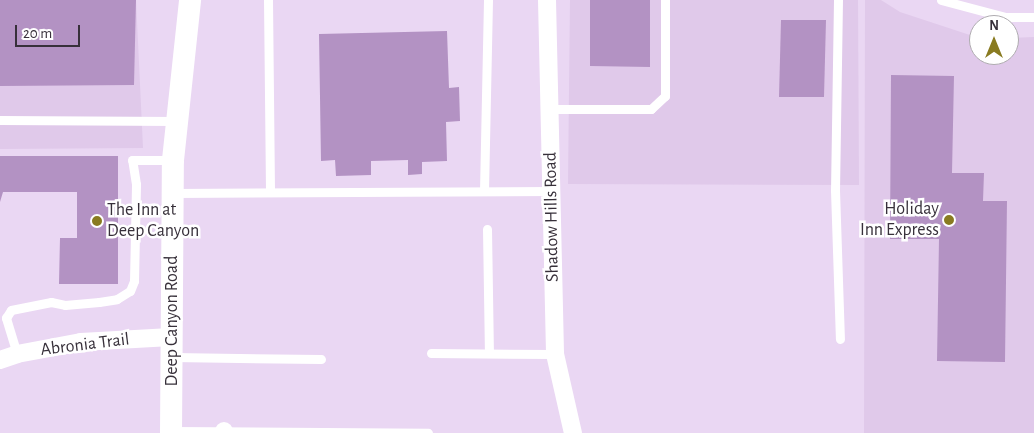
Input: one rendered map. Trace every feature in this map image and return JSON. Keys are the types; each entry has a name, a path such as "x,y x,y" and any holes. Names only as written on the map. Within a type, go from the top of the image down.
{"street":[{"name":"Deep Canyon Road","path":"171,432 173,160 190,0"},
{"name":"Shadow Hills Road","path":"547,0 555,354 573,433"},
{"name":"Abronia Trail","path":"0,360 17,354 81,342 172,347"}],"lane":[{"path":"268,0 270,192"},
{"path":"484,192 488,0"},
{"path":"550,109 651,109 665,96 665,0"},
{"path":"838,0 835,190 840,339"},
{"path":"941,0 1006,17 1034,17"},
{"path":"0,120 177,120"},
{"path":"17,354 6,318 12,310 51,302 65,305 118,299 130,291 134,281 136,194 132,160 173,160"},
{"path":"173,193 552,192"},
{"path":"487,229 489,353"},
{"path":"172,347 321,359"},
{"path":"431,353 555,354"},
{"path":"171,432 428,433"}],"shaded area":[{"path":"0,0 136,0 143,148 0,149"},
{"path":"570,0 858,0 859,185 568,184"},
{"path":"865,0 881,0 900,12 969,35 969,65 1019,65 1019,38 1034,37 1034,433 864,433"}],"building":[{"path":"0,0 136,0 134,85 0,86"},
{"path":"590,0 650,0 650,67 590,66"},
{"path":"781,20 826,20 824,97 779,97"},
{"path":"447,31 449,88 459,87 460,121 446,122 447,161 422,162 422,174 408,175 408,160 371,161 371,175 336,176 335,160 321,161 319,34"},
{"name":"Holiday Inn Express","path":"891,75 954,76 952,173 984,173 983,201 1007,201 1005,362 937,361 939,239 890,239"},
{"name":"The Inn at Deep Canyon","path":"0,156 118,156 118,284 59,284 60,238 77,238 77,192 3,192 0,202"}],"place":[{"name":"Holiday Inn Express","path":"949,220"},
{"name":"The Inn at Deep Canyon","path":"97,221"}]}
